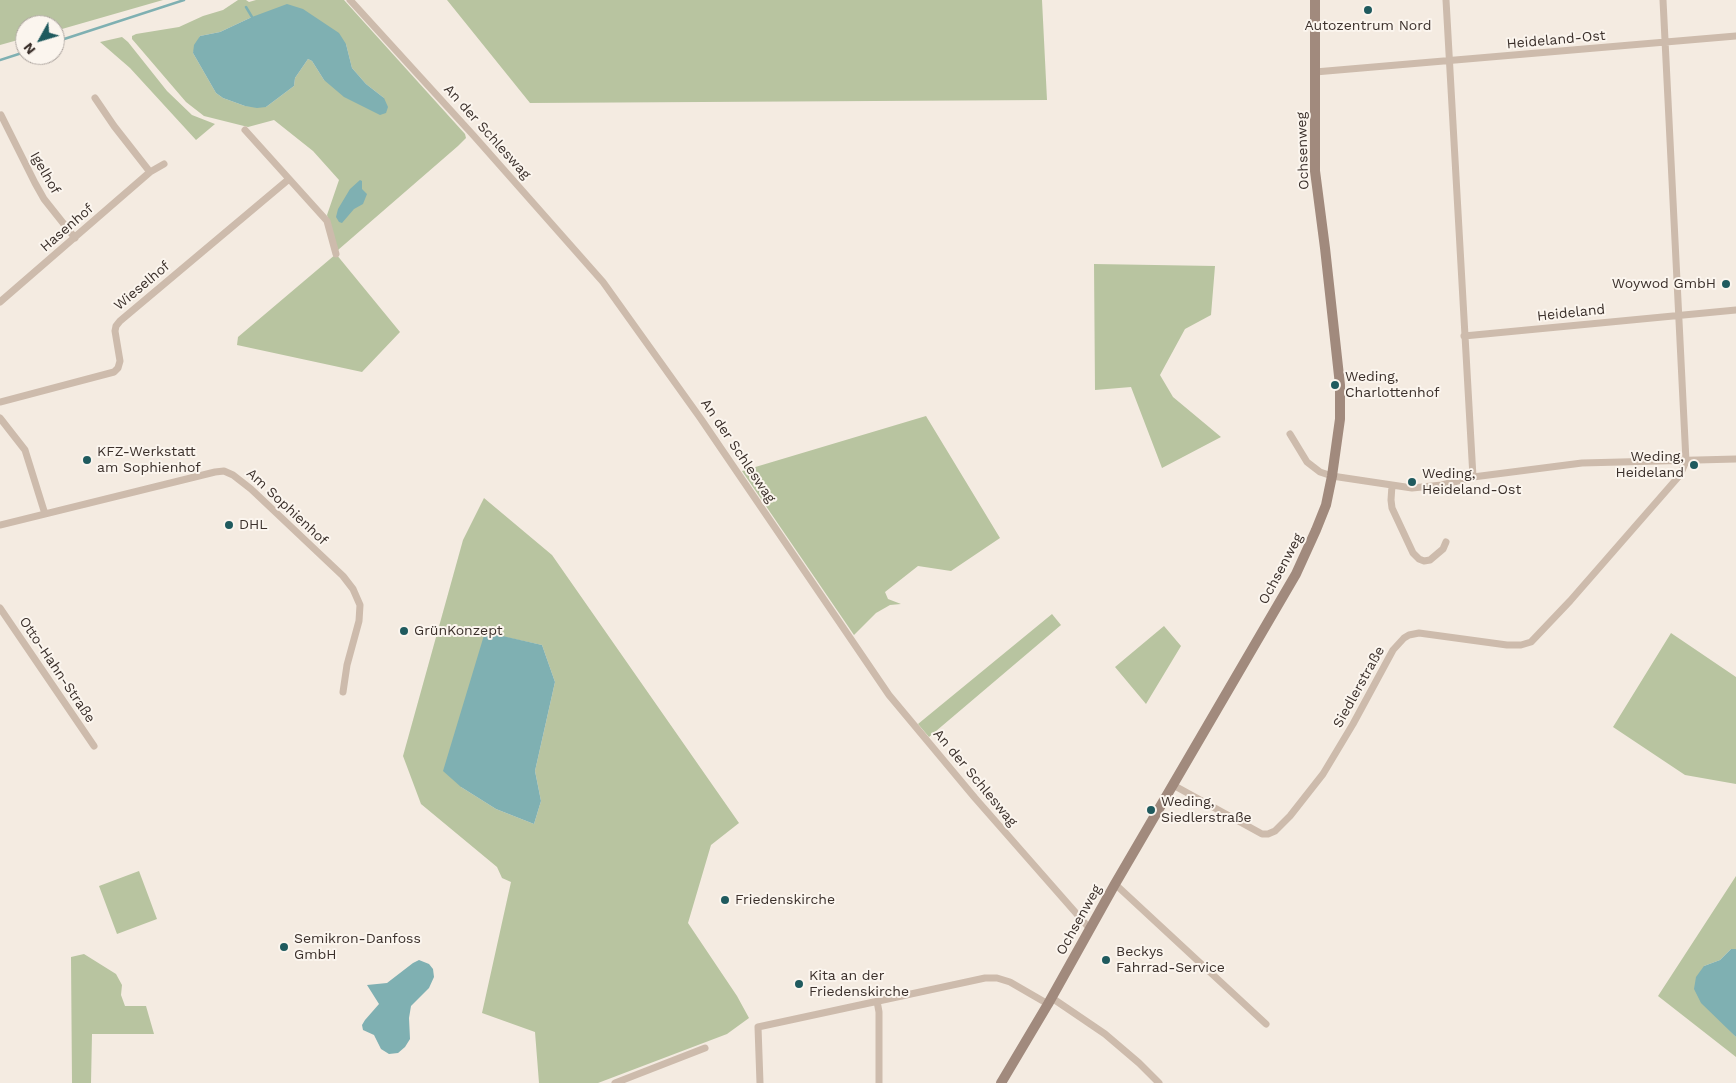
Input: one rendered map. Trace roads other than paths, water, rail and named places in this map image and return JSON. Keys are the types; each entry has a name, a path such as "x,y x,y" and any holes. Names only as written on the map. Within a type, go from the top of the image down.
{"main road":[{"name":"Ochsenweg","path":"1002,1083 1115,884 1296,574 1326,505 1340,419 1340,385 1315,171 1315,0"}],"street":[{"name":"An der Schleswag","path":"350,0 603,282 701,419 889,695 975,798 1090,929"},
{"path":"1446,0 1473,477"},
{"path":"1662,0 1686,461"},
{"name":"Heideland-Ost","path":"1315,72 1736,36"},
{"path":"95,98 150,172"},
{"name":"Igelhof","path":"2,115 44,199 75,238"},
{"path":"245,130 327,221 336,254"},
{"name":"Hasenhof","path":"0,302 150,172 164,164"},
{"name":"Wieselhof","path":"0,402 114,372 118,368 120,361 115,331 120,321 289,179"},
{"name":"Heideland","path":"1464,336 1736,310"},
{"path":"0,418 25,450 45,514"},
{"path":"1290,434 1307,462 1320,472 1332,476 1412,488 1473,477 1582,463 1736,459"},
{"name":"Siedlerstraße","path":"1173,785 1262,834 1275,831 1290,816 1323,774 1353,724 1393,650 1404,638 1419,633 1508,645 1521,645 1531,642 1558,614 1680,475 1686,461"},
{"name":"Am Sophienhof","path":"0,526 215,472 234,475 256,493 343,576 353,589 360,605 359,621 347,665 343,692"},
{"path":"1392,485 1392,508 1413,553 1418,559 1430,560 1443,549 1446,542"},
{"name":"Otto-Hahn-Straße","path":"0,608 94,746"},
{"path":"1115,884 1266,1024"},
{"path":"760,1083 758,1027 985,978 997,978 1010,982 1050,1001 1105,1034 1159,1083"},
{"path":"877,1001 879,1012 879,1083"},
{"path":"615,1083 705,1048"}],"water":[{"path":"287,4 303,9 339,33 346,44 352,68 366,84 384,98 388,107 386,113 380,115 344,97 324,80 312,61 308,59 295,78 294,86 266,107 245,106 223,98 216,93 193,53 194,45 200,36 220,32 252,17"},
{"path":"360,180 362,181 362,189 367,194 363,204 354,209 342,223 339,222 336,217 338,209 350,189"},
{"path":"485,632 542,645 555,682 535,771 541,801 534,824 496,809 461,787 443,771"},
{"path":"1731,949 1736,949 1736,1037 1701,1003 1694,989 1696,977 1704,966 1720,960"},
{"path":"419,960 429,964 433,969 434,977 429,988 411,1006 409,1018 410,1039 398,1053 389,1054 381,1049 374,1035 363,1030 362,1025 365,1020 379,1004 367,985 387,983"}],"waterway":[{"path":"65,39 184,0"},
{"path":"246,7 252,17"},
{"path":"0,60 15,55"}],"place":[{"name":"Autozentrum Nord","path":"1368,10"},
{"name":"Woywod GmbH","path":"1726,284"},
{"name":"Weding, Charlottenhof","path":"1335,385"},
{"name":"KFZ-Werkstatt am Sophienhof","path":"87,460"},
{"name":"Weding, Heideland","path":"1694,465"},
{"name":"Weding, Heideland-Ost","path":"1412,482"},
{"name":"DHL","path":"229,525"},
{"name":"GrünKonzept","path":"404,631"},
{"name":"Weding, Siedlerstraße","path":"1151,810"},
{"name":"Friedenskirche","path":"725,900"},
{"name":"Semikron-Danfoss GmbH","path":"284,947"},
{"name":"Beckys Fahrrad-Service","path":"1106,960"},
{"name":"Kita an der Friedenskirche","path":"799,984"}]}
